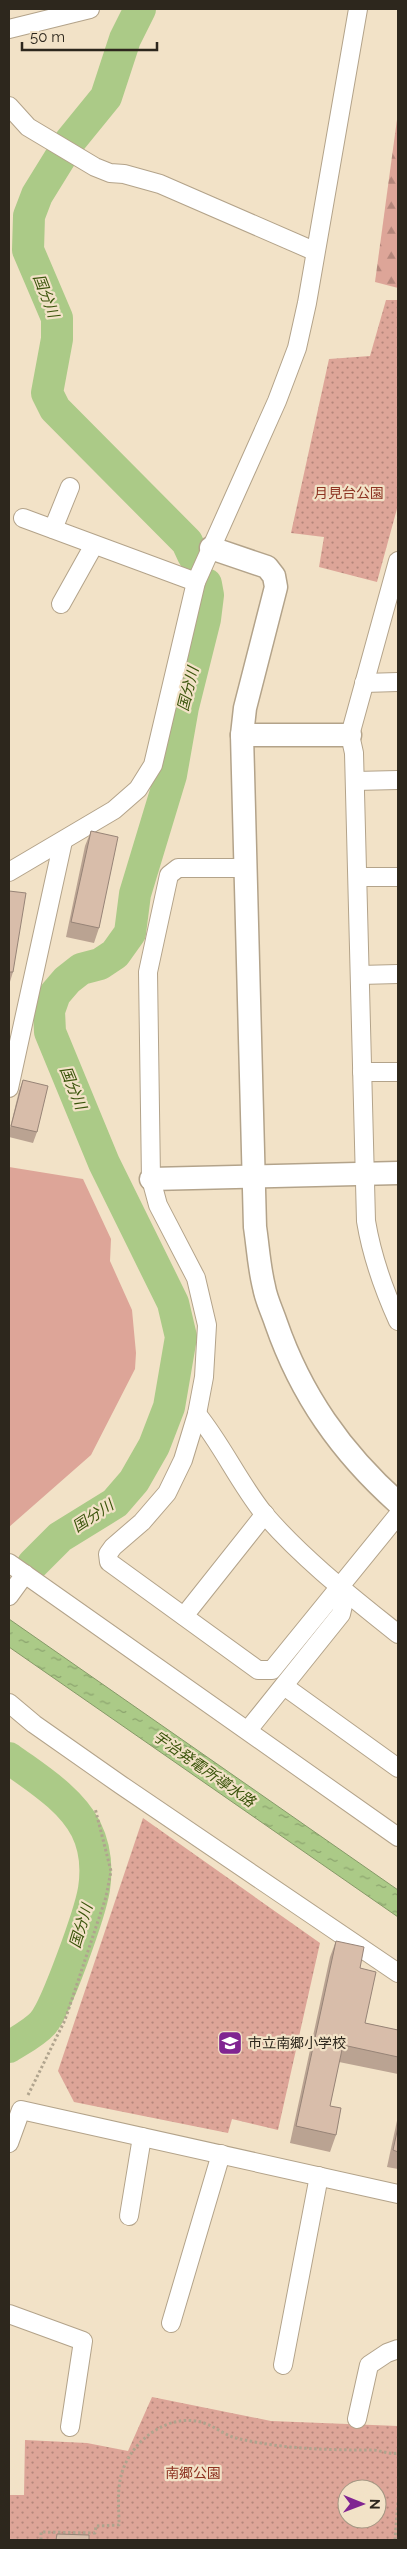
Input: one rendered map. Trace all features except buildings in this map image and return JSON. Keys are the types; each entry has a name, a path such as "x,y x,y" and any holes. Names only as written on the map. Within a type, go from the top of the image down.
{"street":[{"path":"9,29 90,9"},
{"path":"9,872 114,810 138,789 153,765 196,582 277,401 297,348 307,303 314,251 358,9"},
{"path":"9,106 28,127 48,140 110,173 124,174 160,184 314,251"},
{"path":"53,529 70,487"},
{"path":"23,518 196,582"},
{"path":"61,604 94,545"},
{"path":"211,548 267,567 274,576 276,587 273,606 245,708 242,735 255,1227 264,1288 283,1342 297,1374 338,1440 366,1474 398,1503"},
{"path":"398,561 395,586 350,734 354,753 355,781 363,1174 366,1221 372,1256 390,1284 398,1321"},
{"path":"364,683 398,682"},
{"path":"242,735 350,734"},
{"path":"355,781 398,780"},
{"path":"9,1088 13,1045 63,841"},
{"path":"245,868 178,868 169,875 148,972 151,1180 158,1205 196,1278 207,1325 204,1377 197,1414 183,1460 166,1493 142,1522 113,1547 108,1554 109,1562 258,1670 272,1670 398,1516"},
{"path":"358,877 398,876"},
{"path":"360,975 398,974"},
{"path":"362,1072 398,1072"},
{"path":"151,1180 398,1173"},
{"path":"197,1414 216,1437 238,1478 265,1514 300,1552 398,1634"},
{"path":"184,1616 265,1514"},
{"path":"9,1563 398,1837"},
{"path":"9,1596 25,1574"},
{"path":"248,1730 341,1614 344,1601 340,1587"},
{"path":"284,1686 398,1768"},
{"path":"9,1702 34,1724 121,1785 398,1973"},
{"path":"9,2143 21,2110 398,2194"},
{"path":"129,2216 142,2136"},
{"path":"171,2323 221,2154"},
{"path":"283,2365 319,2176"},
{"path":"9,2314 83,2341 70,2427"},
{"path":"357,2419 369,2365 398,2349"}],"path":[{"path":"21,2110 65,2020 106,1897 111,1872 95,1808"},
{"path":"95,2540 96,2526 119,2525 120,2477 127,2459 149,2434 164,2425 182,2420 202,2422 234,2437 264,2443 317,2450 375,2450 398,2453"},
{"path":"395,2540 398,2501"},
{"path":"41,2540 41,2532 95,2533"},
{"path":"56,2532 56,2535 75,2536 75,2540"}],"green space":[{"path":"398,112 398,288 375,282"},
{"name":"月見台公園","path":"386,300 398,300 398,505 377,582 319,567 324,537 291,533 329,359 370,356"},
{"path":"9,1167 83,1179 111,1239 110,1261 132,1310 136,1353 135,1369 91,1455 9,1527"},
{"name":"市立南郷小学校","path":"143,1818 320,1943 278,2130 232,2119 228,2133 74,2102 58,2071"},
{"name":"南郷公園","path":"152,2397 271,2421 398,2426 398,2540 9,2540 9,2495 24,2495 25,2440 87,2443 128,2451"}],"water":[{"name":"宇治発電所導水路","path":"9,1619 398,1890 398,1917 9,1647"}],"waterway":[{"name":"国分川","path":"140,9 125,39 106,97 71,140 37,195 29,216 28,250 57,318 57,339 47,393 55,409 187,542 193,555"},
{"name":"国分川","path":"33,1564 60,1537 115,1503 134,1481 154,1446 169,1407 181,1337 173,1303 104,1163 50,1032 49,1011 55,994 67,980 81,969 100,964 115,954 130,933 135,894 171,775 183,707 205,619 208,595 206,584"},
{"name":"国分川","path":"9,1758 52,1789 71,1808 86,1829 95,1858 94,1889 91,1901 80,1937 56,1998 43,2023 9,2047"}],"place":[{"name":"市立南郷小学校","path":"230,2043"}]}
